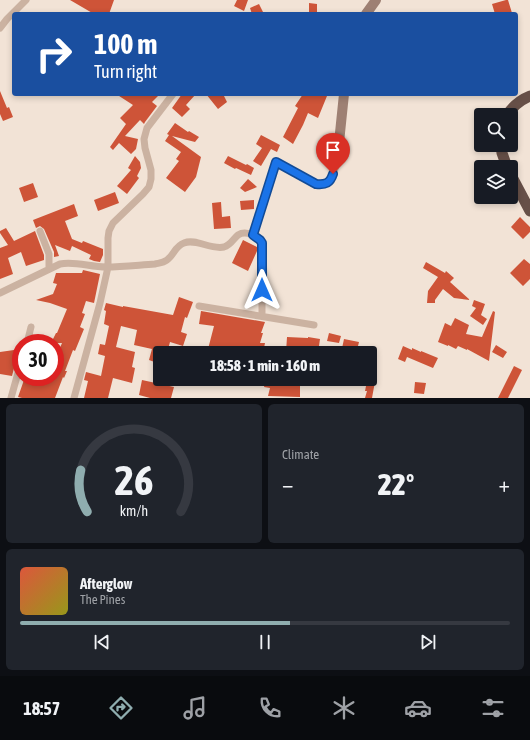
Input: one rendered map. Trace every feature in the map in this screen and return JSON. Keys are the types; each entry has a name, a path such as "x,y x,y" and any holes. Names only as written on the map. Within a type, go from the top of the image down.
{"highway":[{"path":"513,108 524,98 530,96"},
{"path":"518,188 530,211"}],"main road":[{"path":"367,12 376,0"},
{"path":"337,162 344,96"}],"street":[{"path":"14,12 26,0"},
{"path":"0,28 12,14"},
{"path":"74,398 108,267 109,231 114,223 149,187 151,179 144,139 147,128 171,96"},
{"path":"253,235 276,162 316,184 323,184 331,179 337,162"},
{"path":"40,231 49,254 50,269"},
{"path":"0,293 60,264 68,262 98,267 155,264 167,260 178,246 183,243 188,242 215,248 224,247 241,234 253,235 262,243 262,316"},
{"path":"199,306 314,325"},
{"path":"29,334 31,327"},
{"path":"11,398 14,386"}],"building":[{"path":"70,0 114,0 110,12 91,12"},
{"path":"237,0 248,0 244,11 234,6"},
{"path":"508,0 512,12 494,12 492,4"},
{"path":"309,3 317,4 317,12 309,12"},
{"path":"259,4 263,12 251,12 250,8"},
{"path":"0,91 7,108 9,107 13,117 3,121 0,114"},
{"path":"119,96 158,96 152,102 157,106 144,124 140,120 125,136 138,139 136,149 131,154 119,143 113,150 110,147 126,124 120,118 133,105"},
{"path":"181,96 194,96 186,105 190,109 182,117 172,108"},
{"path":"208,96 224,96 227,102 218,109"},
{"path":"302,96 327,96 318,118 308,113 293,144 283,137 298,108 295,106"},
{"path":"175,123 188,132 189,131 199,137 195,142 172,136 201,157 196,177 185,192 166,178 179,161 176,159 181,152 165,141 169,135 167,134"},
{"path":"261,135 280,145 277,152 271,149 261,166 253,161 262,148 256,144"},
{"path":"135,156 140,162 141,168 137,176 139,178 127,194 117,186 131,170 128,168"},
{"path":"228,156 254,168 251,175 224,163"},
{"path":"248,179 257,187 245,192 240,188"},
{"path":"33,183 38,197 24,202 19,188"},
{"path":"115,192 119,203 98,211 94,200"},
{"path":"254,200 254,209 241,210 240,201"},
{"path":"221,202 222,217 230,216 231,228 214,229 212,203"},
{"path":"74,204 78,216 65,221 72,239 82,243 83,241 103,249 103,255 100,262 89,259 91,255 72,246 70,251 55,245 59,256 54,257 54,252 44,229 40,226 36,228 33,220"},
{"path":"520,217 530,227 530,232 523,239 511,227"},
{"path":"6,228 14,241 35,231 44,255 44,260 26,266 21,252 8,258 13,274 0,279 0,248 8,245 0,231"},
{"path":"243,240 257,247 257,251 248,271 232,263"},
{"path":"524,259 530,264 530,279 523,286 510,273"},
{"path":"426,262 445,273 446,271 454,278 450,282 470,300 454,298 443,289 435,300 435,303 427,303 428,291 438,277 423,268"},
{"path":"83,270 100,274 94,303 86,301 82,313 85,314 80,327 84,329 75,351 73,350 64,378 64,334 56,334 67,309 36,300 53,294 57,284 53,283 56,273 82,273"},
{"path":"179,297 193,302 187,318 185,317 181,332 187,334 183,346 170,342 169,346 153,346 153,361 149,360 152,349 134,345 137,330 121,326 116,347 135,352 132,367 135,368 132,383 113,378 108,398 84,398 88,381 84,380 86,372 101,376 105,356 98,354 100,344 105,345 109,326 104,324 106,311 104,310 106,303 173,315"},
{"path":"474,300 485,304 481,315 487,319 483,325 470,316 476,308 472,306"},
{"path":"201,311 265,322 261,333 263,333 260,343 265,343 264,346 209,346 214,326 199,324"},
{"path":"493,311 495,312 489,361 467,349 458,346 456,349 438,342 445,323 451,326 455,318 469,325 466,334 482,337"},
{"path":"329,333 341,336 339,343 327,341"},
{"path":"287,337 308,337 320,339 319,346 286,346"},
{"path":"344,339 359,342 358,346 342,346"},
{"path":"496,345 507,352 503,358 492,352"},
{"path":"403,346 438,358 433,368 407,357 405,362 398,359"},
{"path":"12,350 12,376 0,374 0,352"},
{"path":"514,366 522,370 508,398 498,398"},
{"path":"142,380 153,382 153,386 174,387 171,398 150,398 139,395"},
{"path":"415,382 426,383 424,394 414,393"},
{"path":"22,386 60,386 55,398 18,397"},
{"path":"300,386 300,397 268,396 270,388 264,387"},
{"path":"366,386 374,386 372,398 365,398 367,391 365,391"}],"route":[{"path":"262,290 262,243 253,235 276,162 316,184 328,182 333,174"}]}
